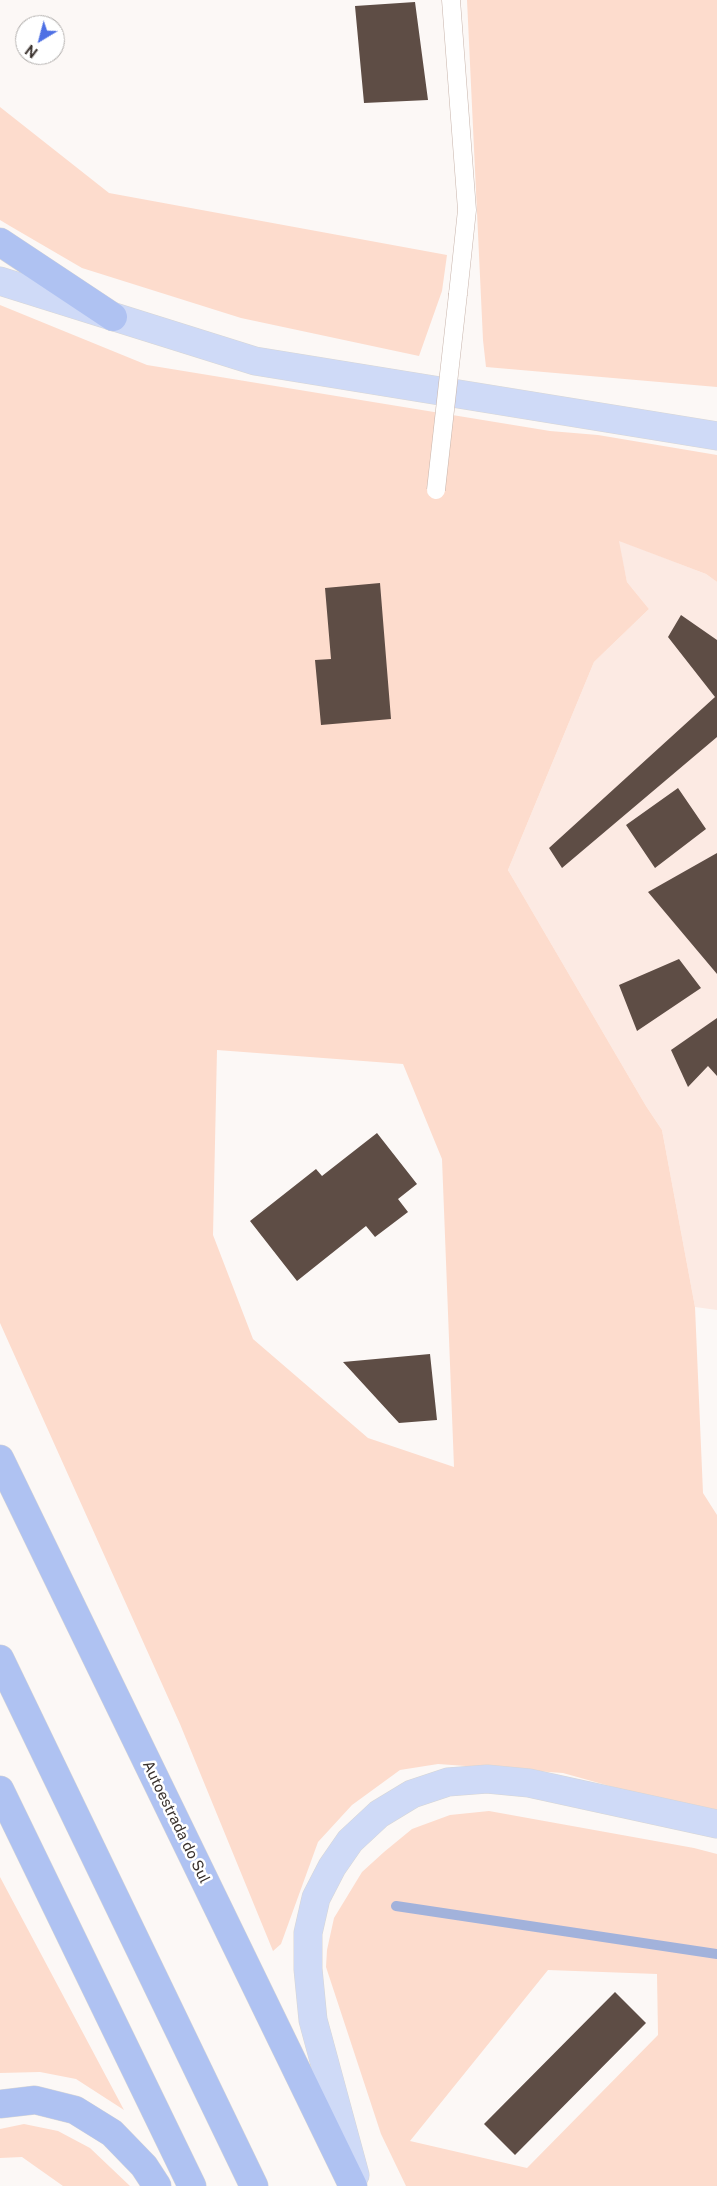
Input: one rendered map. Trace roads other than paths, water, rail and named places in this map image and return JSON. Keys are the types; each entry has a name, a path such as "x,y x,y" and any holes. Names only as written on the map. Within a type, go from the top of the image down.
{"highway":[{"path":"0,242 113,317"},
{"name":"Autoestrada do Sul","path":"0,1459 353,2186"},
{"path":"0,1659 254,2186"},
{"path":"0,1790 192,2186"},
{"path":"0,2104 35,2100 75,2110 112,2134 144,2166 157,2186"}],"main road":[{"path":"0,281 255,361 717,436"},
{"path":"358,2186 313,2020 308,1969 308,1932 316,1898 332,1867 350,1841 379,1814 412,1794 448,1782 487,1779 529,1783 717,1824"}],"lane":[{"path":"436,490 467,210 451,0"}],"waterway":[{"path":"396,1906 717,1954"}]}
